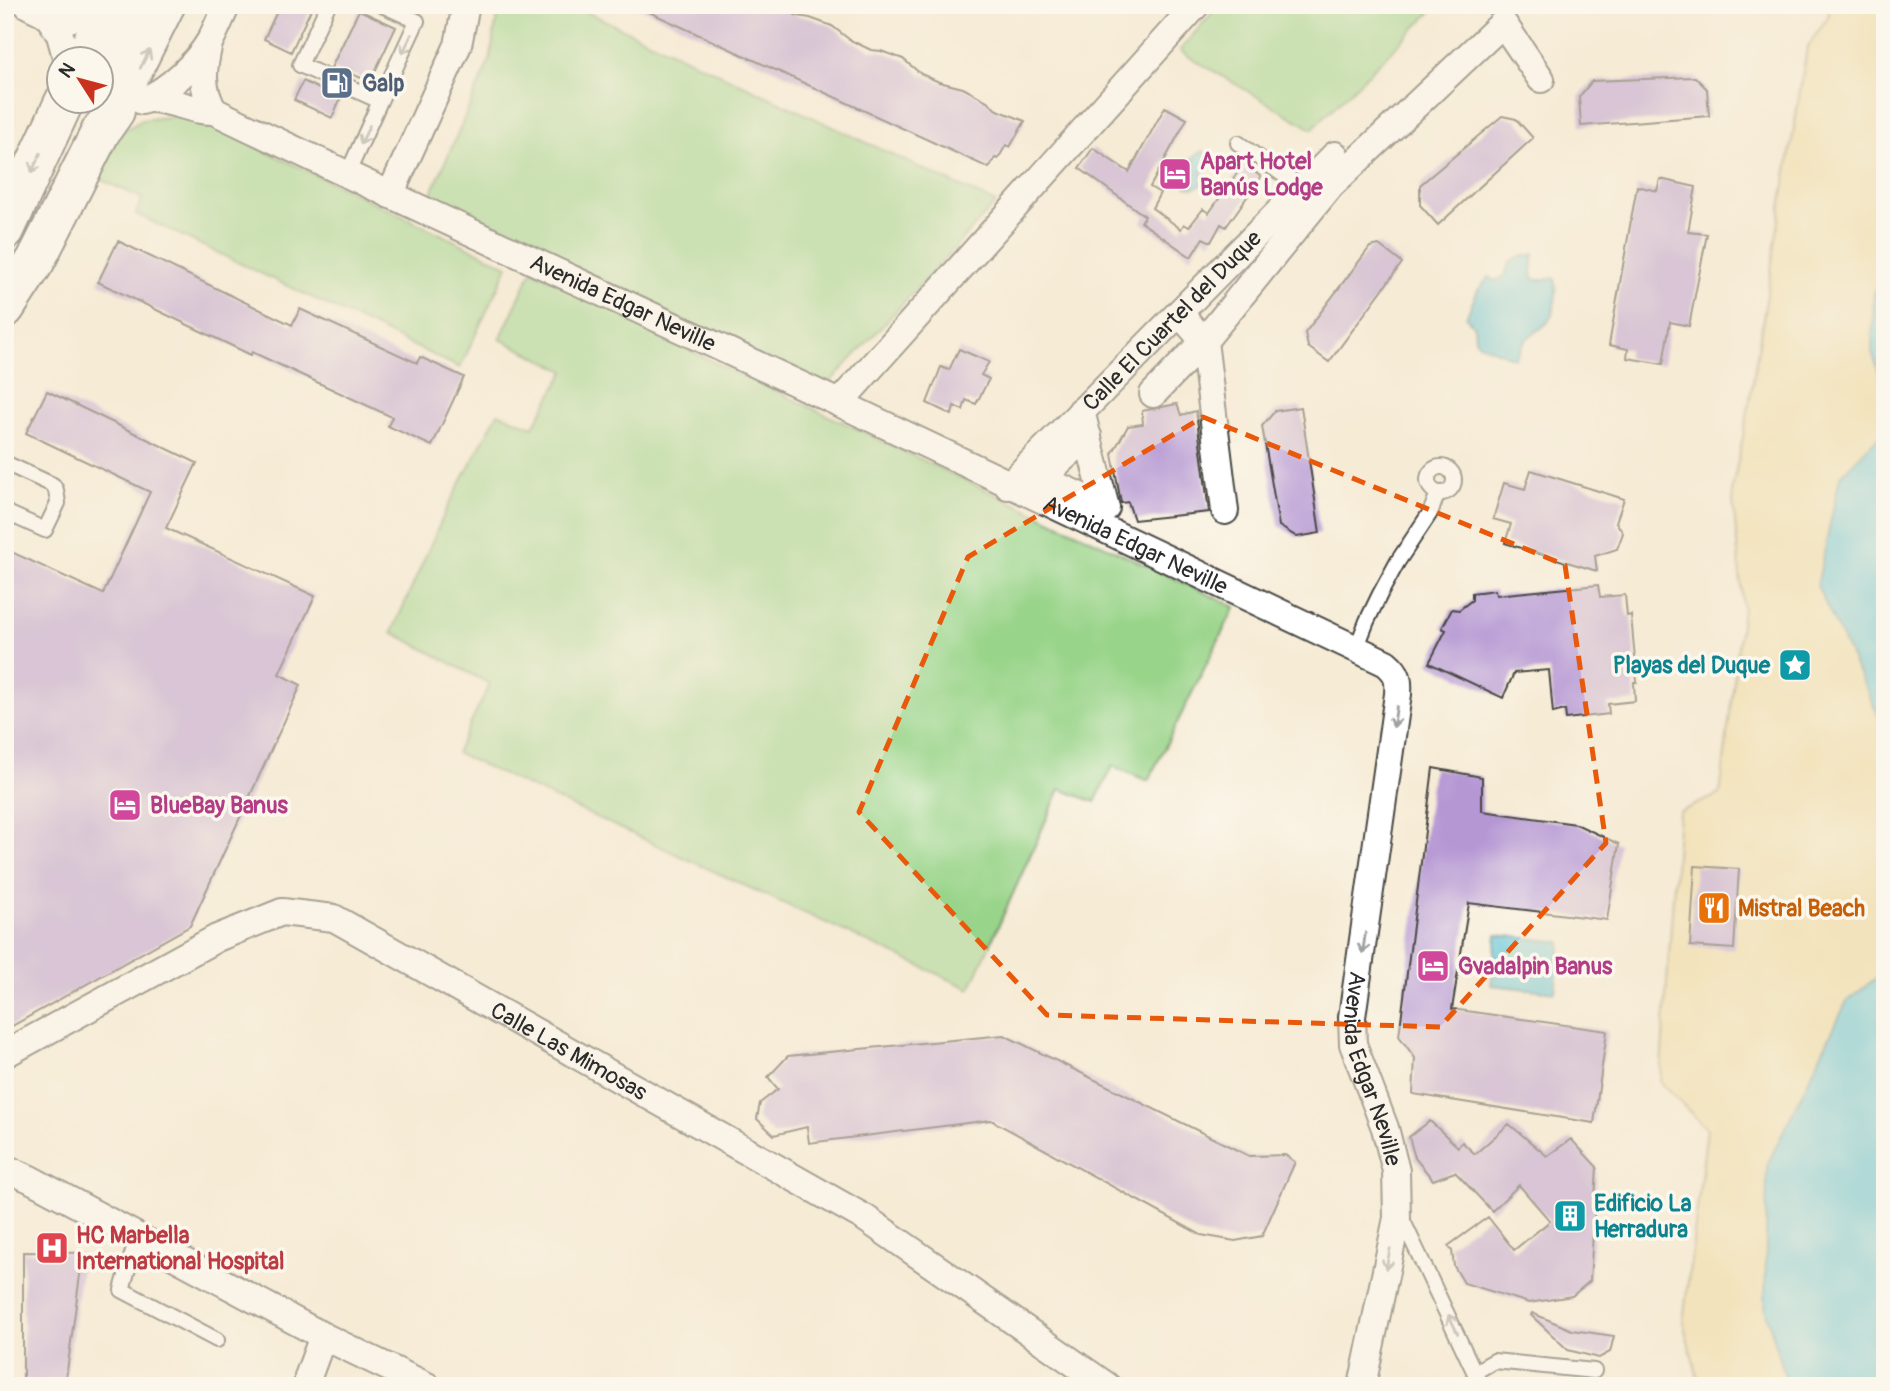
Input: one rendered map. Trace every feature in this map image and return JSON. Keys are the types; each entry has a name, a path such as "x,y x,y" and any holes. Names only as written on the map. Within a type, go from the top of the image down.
{"highway":[{"path":"80,46 109,5"},
{"path":"116,58 143,5"},
{"path":"5,230 84,116"},
{"path":"5,306 88,116"}],"street":[{"path":"38,10 64,20 75,18 87,5"},
{"path":"116,87 139,71 172,5"},
{"path":"214,111 204,88 204,65 209,43 227,5"},
{"path":"390,195 458,46 466,5"},
{"path":"839,403 1196,5"},
{"path":"38,10 66,46"},
{"path":"1153,394 1204,341 1331,185 1503,23 1541,79"},
{"path":"116,96 175,80 209,43"},
{"name":"Avenida Edgar Neville","path":"116,102 170,101 202,111 214,111 839,403 1393,668 1399,676 1398,694 1352,1017 1353,1045 1385,1128 1396,1171 1397,1218 1362,1386"},
{"name":"Calle El Cuartel del Duque","path":"1008,486 1084,424 1179,313 1335,155"},
{"path":"1179,313 1204,341 1225,511"},
{"name":"Calle Las Mimosas","path":"5,1054 217,938 282,912 334,918 865,1218 1107,1386"},
{"path":"5,1168 323,1336 426,1386"},
{"path":"308,1386 308,1377 323,1336"}],"lane":[{"path":"328,5 300,65 380,102"},
{"path":"347,175 417,21 382,5"},
{"path":"1238,143 1302,188"},
{"path":"5,463 53,485 58,503 45,530 5,512"},
{"path":"1367,654 1380,594 1430,513 1438,493"},
{"path":"1397,1218 1402,1219 1478,1379 1494,1360 1594,1371"},
{"path":"137,1237 122,1290 216,1340"}],"highlighted area":[{"path":"1203,417 1565,565 1606,843 1440,1027 1047,1015 859,812 968,557"}],"green space":[{"path":"499,5 572,5 996,203 822,391 427,204 490,59"},
{"path":"1219,5 1438,5 1312,129 1180,50"},
{"path":"174,116 204,122 508,266 460,368 136,214 142,198 94,177 115,136 142,120"},
{"path":"532,270 645,324 644,329 1235,607 1148,781 1113,766 1095,802 1060,789 970,989 456,753 490,684 392,632 446,510 498,413 533,427 565,371 500,339"}],"sand":[{"name":"Playas del Duque","path":"1830,5 1885,5 1885,273 1874,291 1872,351 1885,389 1885,435 1880,436 1882,722 1885,724 1885,971 1847,1001 1765,1308 1788,1386 1700,1386 1683,1322 1707,1129 1660,1082 1679,812 1720,794 1743,607 1732,490 1747,417 1807,48 1828,17"}],"water":[{"path":"1203,151 1211,154 1213,164 1202,172 1200,186 1186,186 1183,174 1193,158"},
{"path":"1534,254 1534,279 1555,278 1554,307 1548,322 1526,340 1514,358 1479,344 1475,339 1474,326 1466,317 1478,290 1489,277 1495,281 1504,277 1514,259"},
{"path":"1885,273 1885,389 1872,352 1874,291"},
{"path":"1880,435 1885,435 1885,724 1882,723 1817,586 1840,476"},
{"path":"1497,935 1561,942 1555,992 1491,985"},
{"path":"1885,971 1885,1386 1788,1386 1765,1308 1767,1165 1847,1001"}],"building":[{"path":"280,5 313,5 291,52 264,39"},
{"path":"634,5 776,5 798,16 832,26 850,40 871,50 903,59 921,74 963,88 989,102 995,109 1025,121 1010,147 1006,145 989,168"},
{"path":"359,10 396,27 370,82 331,68"},
{"path":"1695,77 1707,89 1709,116 1581,126 1579,97 1592,81"},
{"path":"303,81 321,90 323,86 342,95 332,118 294,100"},
{"path":"1165,107 1187,119 1150,187 1160,193 1152,208 1181,229 1184,224 1189,227 1203,209 1209,213 1244,163 1261,177 1226,227 1221,224 1211,242 1203,238 1191,257 1141,222 1145,216 1079,168 1093,148 1129,172"},
{"path":"1502,116 1516,119 1533,138 1438,225 1420,205 1420,185"},
{"path":"1660,179 1696,187 1688,232 1707,234 1689,326 1670,322 1663,364 1627,358 1628,349 1609,345 1637,186 1657,191"},
{"path":"118,241 292,325 300,309 417,363 420,357 464,377 432,446 388,426 392,417 252,352 251,355 98,282"},
{"path":"1379,245 1402,263 1329,362 1308,347 1305,333 1370,247"},
{"path":"959,349 989,362 981,375 989,379 976,404 966,400 963,410 954,406 952,415 927,403 941,367 949,370"},
{"name":"BlueBay Banus","path":"47,391 197,463 166,528 315,596 279,674 301,685 190,926 5,1030 5,549 103,594 150,492 26,433"},
{"path":"1177,404 1181,415 1196,411 1209,512 1134,520 1128,502 1121,503 1112,454 1128,426 1143,424 1142,411"},
{"path":"1301,407 1320,533 1297,537 1279,526 1262,426 1275,411"},
{"path":"1531,470 1624,499 1616,522 1623,533 1617,549 1595,556 1597,571 1505,543 1511,524 1493,519 1504,483 1525,489"},
{"path":"1598,585 1600,597 1625,595 1627,616 1631,615 1637,682 1634,682 1635,701 1608,704 1609,714 1566,719 1565,710 1553,713 1549,670 1514,673 1503,698 1429,663 1446,630 1442,628 1452,609 1459,610 1472,600 1472,593 1495,590 1496,595"},
{"name":"Gvadalpin Banus","path":"1433,768 1482,777 1482,811 1576,824 1619,844 1607,920 1469,903 1452,1009 1607,1031 1594,1123 1413,1094 1415,1058 1399,1036"},
{"name":"Mistral Beach","path":"1695,866 1739,869 1734,949 1690,946"},
{"path":"1004,1035 1249,1156 1285,1155 1295,1162 1262,1236 1235,1241 1201,1235 991,1120 809,1143 807,1127 774,1135 757,1119 760,1103 778,1089 768,1077 788,1056"},
{"name":"Edificio La Herradura","path":"1430,1121 1458,1147 1462,1142 1475,1154 1509,1124 1547,1156 1571,1139 1597,1167 1590,1281 1572,1296 1529,1303 1464,1283 1454,1266 1452,1251 1448,1246 1488,1217 1514,1250 1550,1221 1519,1185 1492,1211 1455,1172 1433,1180 1415,1158 1409,1137"},
{"path":"23,1252 83,1253 65,1386 23,1386"},
{"path":"1532,1313 1572,1330 1614,1336 1610,1352 1599,1358 1568,1350 1531,1315"}],"place":[{"name":"Galp","path":"337,83"},
{"name":"Apart Hotel Banús Lodge","path":"1175,174"},
{"name":"Playas del Duque","path":"1795,665"},
{"name":"BlueBay Banus","path":"125,805"},
{"name":"Mistral Beach","path":"1714,908"},
{"name":"Gvadalpin Banus","path":"1433,966"},
{"name":"Edificio La Herradura","path":"1570,1216"},
{"name":"HC Marbella International Hospital","path":"52,1248"}]}
